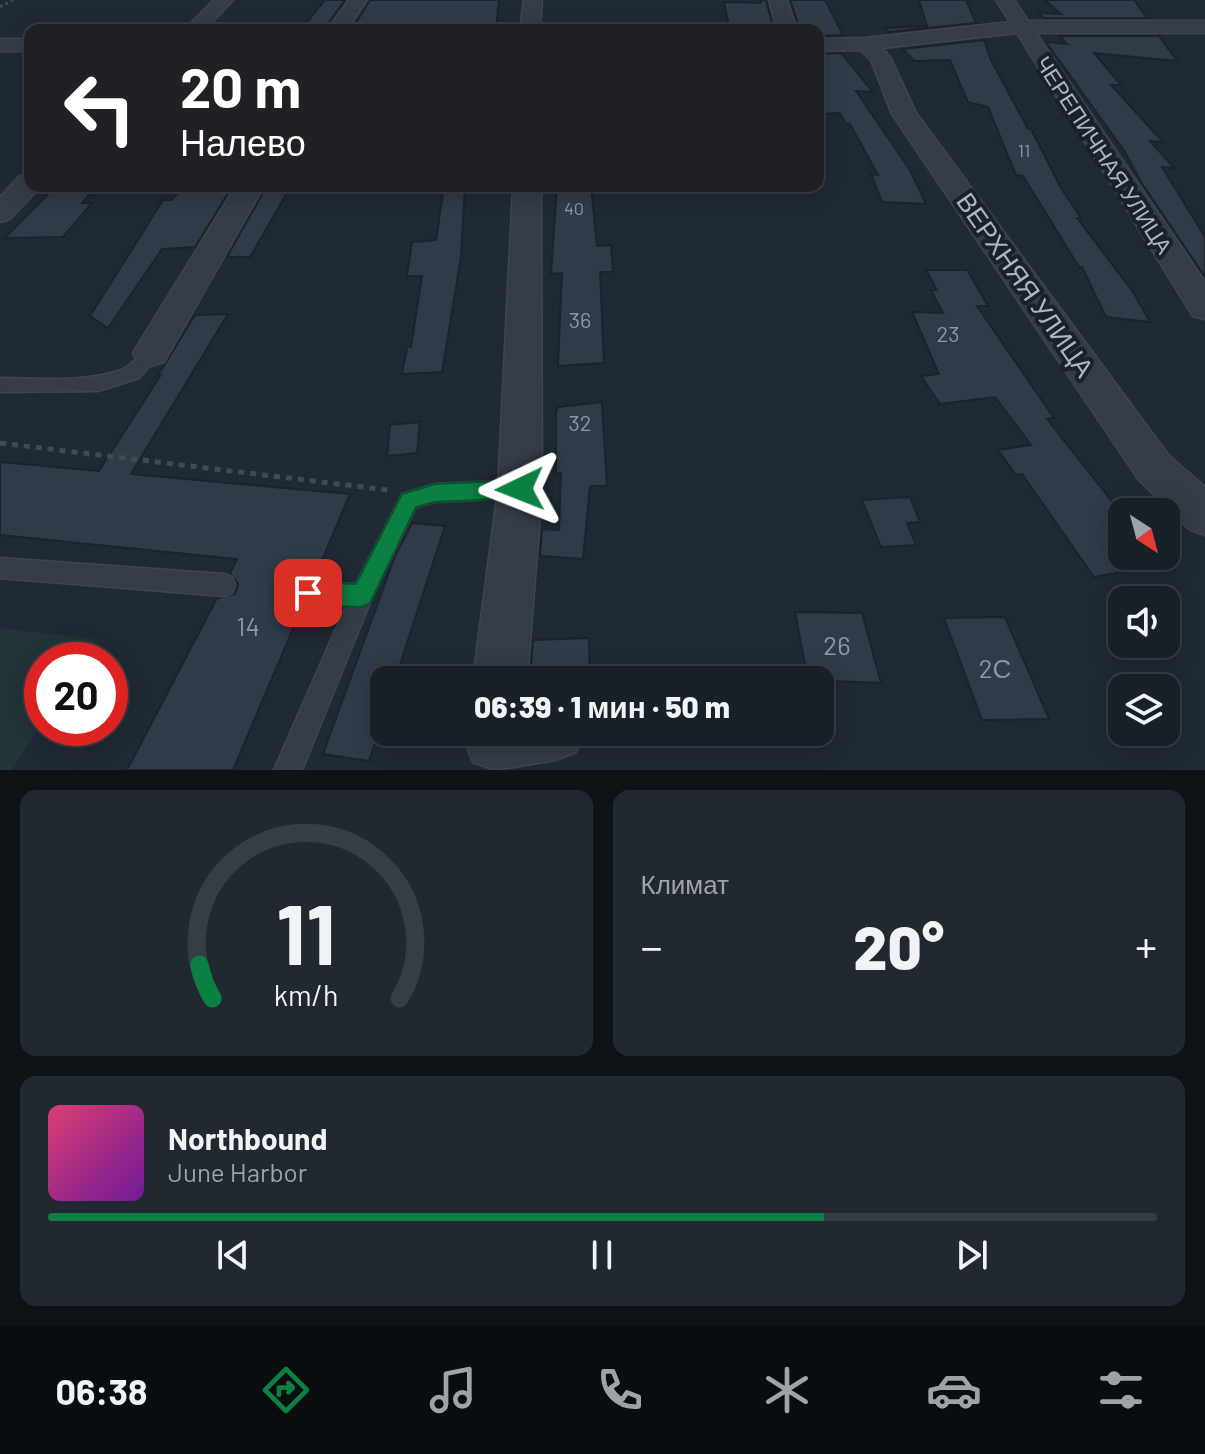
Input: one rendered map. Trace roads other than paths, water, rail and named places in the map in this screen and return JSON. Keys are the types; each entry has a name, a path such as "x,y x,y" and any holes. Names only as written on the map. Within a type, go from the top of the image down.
{"street":[{"path":"200,24 224,0"},
{"path":"341,24 358,0"},
{"path":"531,24 533,0"},
{"path":"778,0 785,24"},
{"name":"ЧЕРЕПИЧНАЯ УЛИЦА","path":"1005,0 1205,308"},
{"path":"824,45 865,44 1020,27 1205,27"},
{"name":"ВЕРХНЯЯ УЛИЦА","path":"865,44 880,57 904,114 1154,468 1205,515"},
{"path":"0,45 24,45"},
{"path":"0,213 24,188"},
{"path":"151,353 246,192"},
{"path":"501,666 520,489 527,192"}],"lane":[{"path":"0,385 98,384 133,373 151,353"},
{"path":"288,770 362,595 409,500 428,494 520,489"},
{"path":"0,568 224,585"},
{"path":"308,593 362,595"}]}
